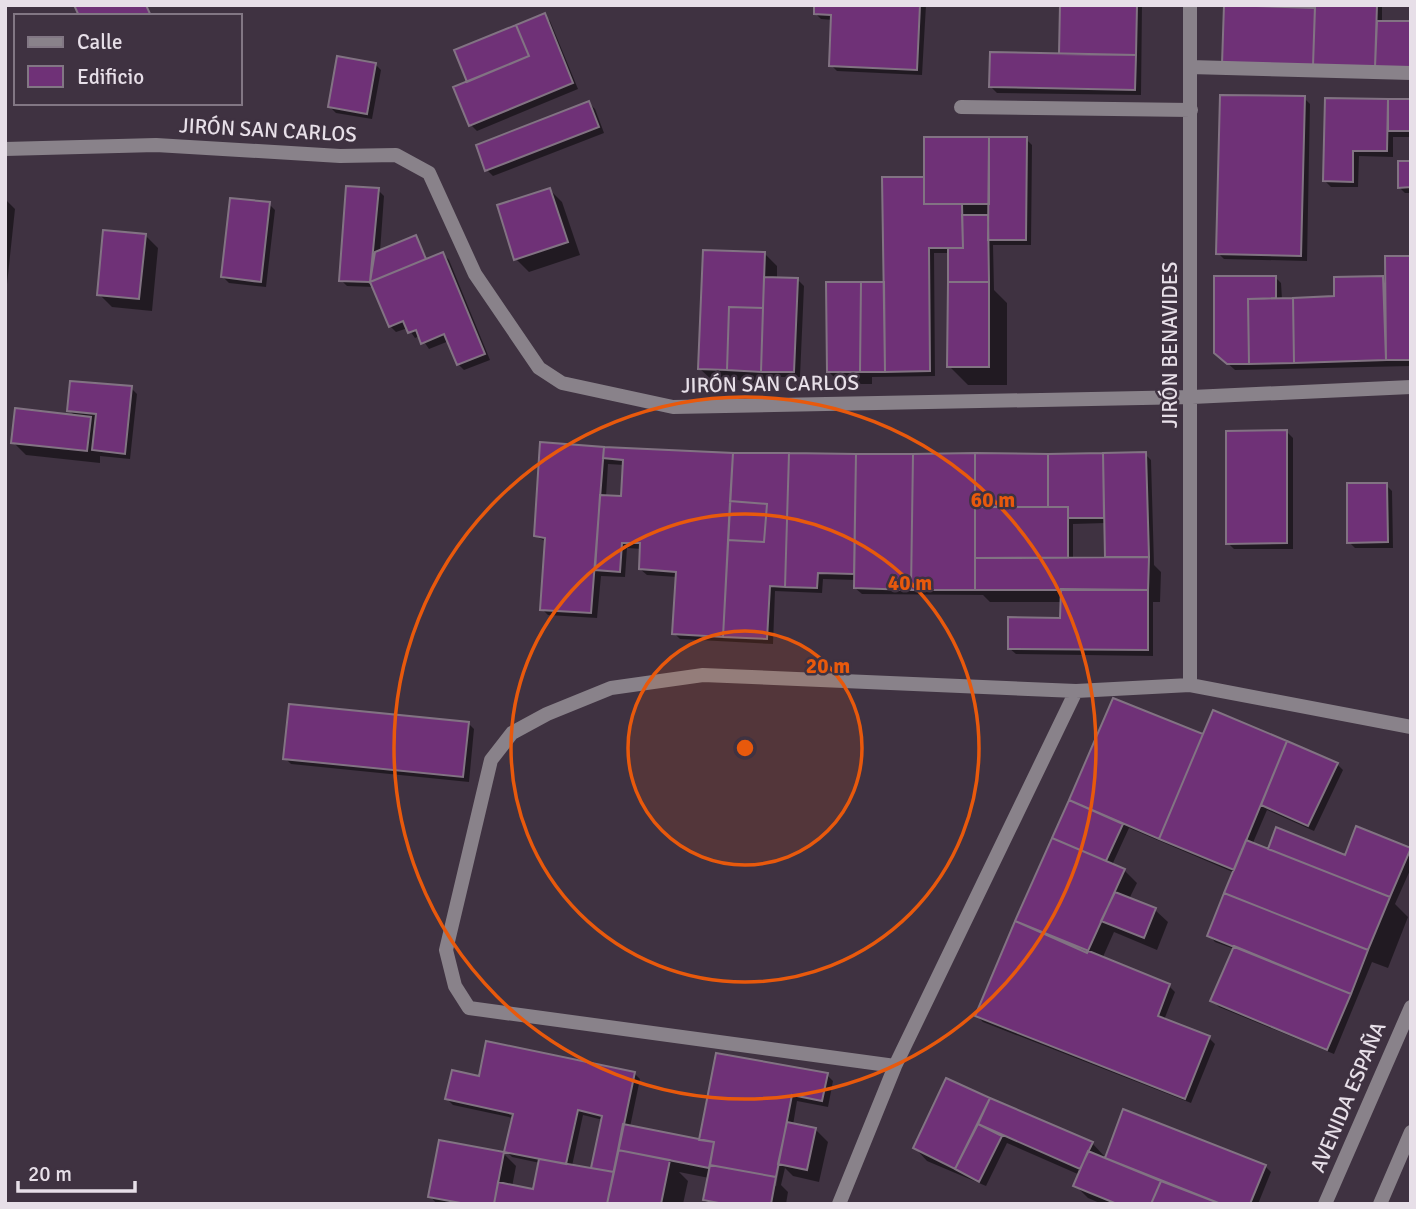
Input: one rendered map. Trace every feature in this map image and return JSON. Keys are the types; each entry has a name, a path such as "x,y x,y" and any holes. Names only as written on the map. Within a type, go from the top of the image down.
{"street":[{"name":"JIRÓN BENAVIDES","path":"1190,5 1190,685"},
{"path":"1191,66 1411,73"},
{"path":"961,107 1191,110"},
{"name":"JIRÓN SAN CARLOS","path":"5,149 156,145 340,156 396,155 429,173 475,274 538,368 562,383 673,407 1192,397 1411,387"},
{"path":"895,1066 469,1008 455,986 446,950 491,760 512,733 611,688 703,675 1076,691 1190,685 1411,727"},
{"path":"839,1204 895,1066 1076,691"},
{"name":"AVENIDA ESPAÑA","path":"1325,1204 1361,1116 1411,1007"},
{"path":"1380,1204 1411,1132"}],"building":[{"path":"74,5 146,5 150,14 78,14"},
{"path":"814,5 920,5 917,70 829,66 831,15 814,14"},
{"path":"1060,5 1137,5 1136,55 1059,54"},
{"path":"1224,5 1315,8 1313,66 1222,64"},
{"path":"1243,5 1315,5 1315,8"},
{"path":"1315,5 1377,5 1375,67 1313,66"},
{"path":"545,13 573,83 469,126 453,87 529,56 516,25"},
{"path":"1377,21 1411,21 1411,68 1375,67"},
{"path":"516,25 529,56 467,82 454,50"},
{"path":"990,52 1136,55 1135,90 989,87"},
{"path":"337,56 376,63 367,114 328,107"},
{"path":"1220,95 1305,96 1301,256 1216,254"},
{"path":"1325,98 1388,99 1387,151 1353,151 1353,182 1323,181"},
{"path":"1388,99 1411,99 1411,131 1388,131"},
{"path":"589,101 599,127 485,171 476,145"},
{"path":"924,137 989,137 989,204 924,204"},
{"path":"989,137 1027,137 1026,240 988,240"},
{"path":"1398,161 1411,161 1411,187 1398,188"},
{"path":"882,177 924,177 924,204 962,204 963,248 929,248 930,371 885,372"},
{"path":"346,186 379,188 370,282 339,281"},
{"path":"550,188 568,242 514,260 497,205"},
{"path":"230,198 270,202 261,282 221,277"},
{"path":"962,215 988,215 989,282 948,282 948,248 963,248"},
{"path":"103,230 146,234 139,299 97,295"},
{"path":"416,235 426,259 370,282 375,252"},
{"path":"703,250 765,252 763,308 729,307 727,370 698,369"},
{"path":"443,252 485,354 457,365 444,334 421,344 416,330 408,333 403,321 389,327 370,282"},
{"path":"1385,256 1411,256 1411,360 1386,360"},
{"path":"1214,276 1276,276 1276,298 1248,299 1249,364 1227,364 1214,353"},
{"path":"1383,276 1386,360 1294,363 1293,298 1334,296 1334,277"},
{"path":"764,277 798,278 794,372 761,372"},
{"path":"826,282 861,282 860,372 827,372"},
{"path":"861,282 884,282 885,372 860,372"},
{"path":"948,282 989,282 989,367 947,367"},
{"path":"1293,298 1294,363 1249,364 1248,299"},
{"path":"729,307 763,308 761,372 727,370"},
{"path":"70,381 132,386 125,454 92,450 96,414 67,411"},
{"path":"15,408 91,417 87,451 11,443"},
{"path":"1287,430 1287,543 1226,544 1226,431"},
{"path":"540,442 604,447 591,613 540,610 545,538 534,536"},
{"path":"604,447 733,453 723,637 672,634 676,572 639,569 640,543 622,543 620,572 595,570 600,495 621,496 623,460 603,458"},
{"path":"1146,452 1149,557 1105,557 1103,453"},
{"path":"733,453 789,453 785,587 770,586 767,639 723,637 728,540 764,542 767,504 730,501"},
{"path":"789,453 856,454 854,574 818,573 817,588 785,587"},
{"path":"975,453 975,590 911,590 913,454"},
{"path":"975,453 1048,454 1048,507 975,507"},
{"path":"1103,453 1104,518 1068,518 1068,507 1048,507 1048,454"},
{"path":"856,454 913,454 911,590 854,588"},
{"path":"1347,483 1387,483 1388,542 1347,543"},
{"path":"730,501 767,504 764,542 728,540"},
{"path":"975,507 1068,507 1068,558 975,558"},
{"path":"1149,557 1148,590 975,590 975,558"},
{"path":"1061,589 1148,590 1148,650 1008,649 1008,617 1060,618"},
{"path":"1113,698 1203,734 1159,839 1069,800"},
{"path":"289,704 469,722 463,777 283,759"},
{"path":"1213,710 1287,741 1234,870 1159,839"},
{"path":"1287,741 1338,763 1308,826 1261,805"},
{"path":"1069,800 1123,824 1106,861 1052,838"},
{"path":"1356,826 1411,848 1390,897 1268,849 1276,827 1345,855"},
{"path":"1052,838 1125,869 1087,953 1015,921"},
{"path":"1246,840 1390,897 1368,950 1224,893"},
{"path":"1115,892 1156,908 1144,938 1101,921"},
{"path":"1224,893 1368,950 1351,994 1207,936"},
{"path":"1015,921 1170,984 1158,1016 1210,1036 1185,1099 975,1016"},
{"path":"1234,946 1351,994 1327,1050 1210,1001"},
{"path":"486,1041 635,1072 614,1172 591,1168 602,1116 578,1110 566,1164 504,1152 513,1114 445,1099 452,1070 479,1076"},
{"path":"716,1053 828,1073 822,1101 792,1095 776,1177 710,1165 714,1142 699,1140"},
{"path":"946,1078 990,1098 955,1169 913,1148"},
{"path":"990,1098 1093,1142 1080,1169 978,1124"},
{"path":"1123,1109 1266,1165 1250,1204 1221,1204 1105,1158"},
{"path":"787,1122 816,1128 807,1170 778,1164"},
{"path":"623,1124 714,1142 709,1168 618,1150"},
{"path":"978,1124 1002,1136 979,1182 955,1169"},
{"path":"439,1140 504,1152 494,1204 466,1204 428,1197"},
{"path":"618,1150 670,1160 661,1204 607,1204"},
{"path":"1088,1151 1161,1181 1151,1204 1117,1204 1073,1186"},
{"path":"539,1159 614,1172 607,1204 494,1204 498,1182 533,1189"},
{"path":"710,1165 776,1177 771,1204 724,1204 703,1200"},
{"path":"1161,1181 1221,1204 1151,1204"}]}
